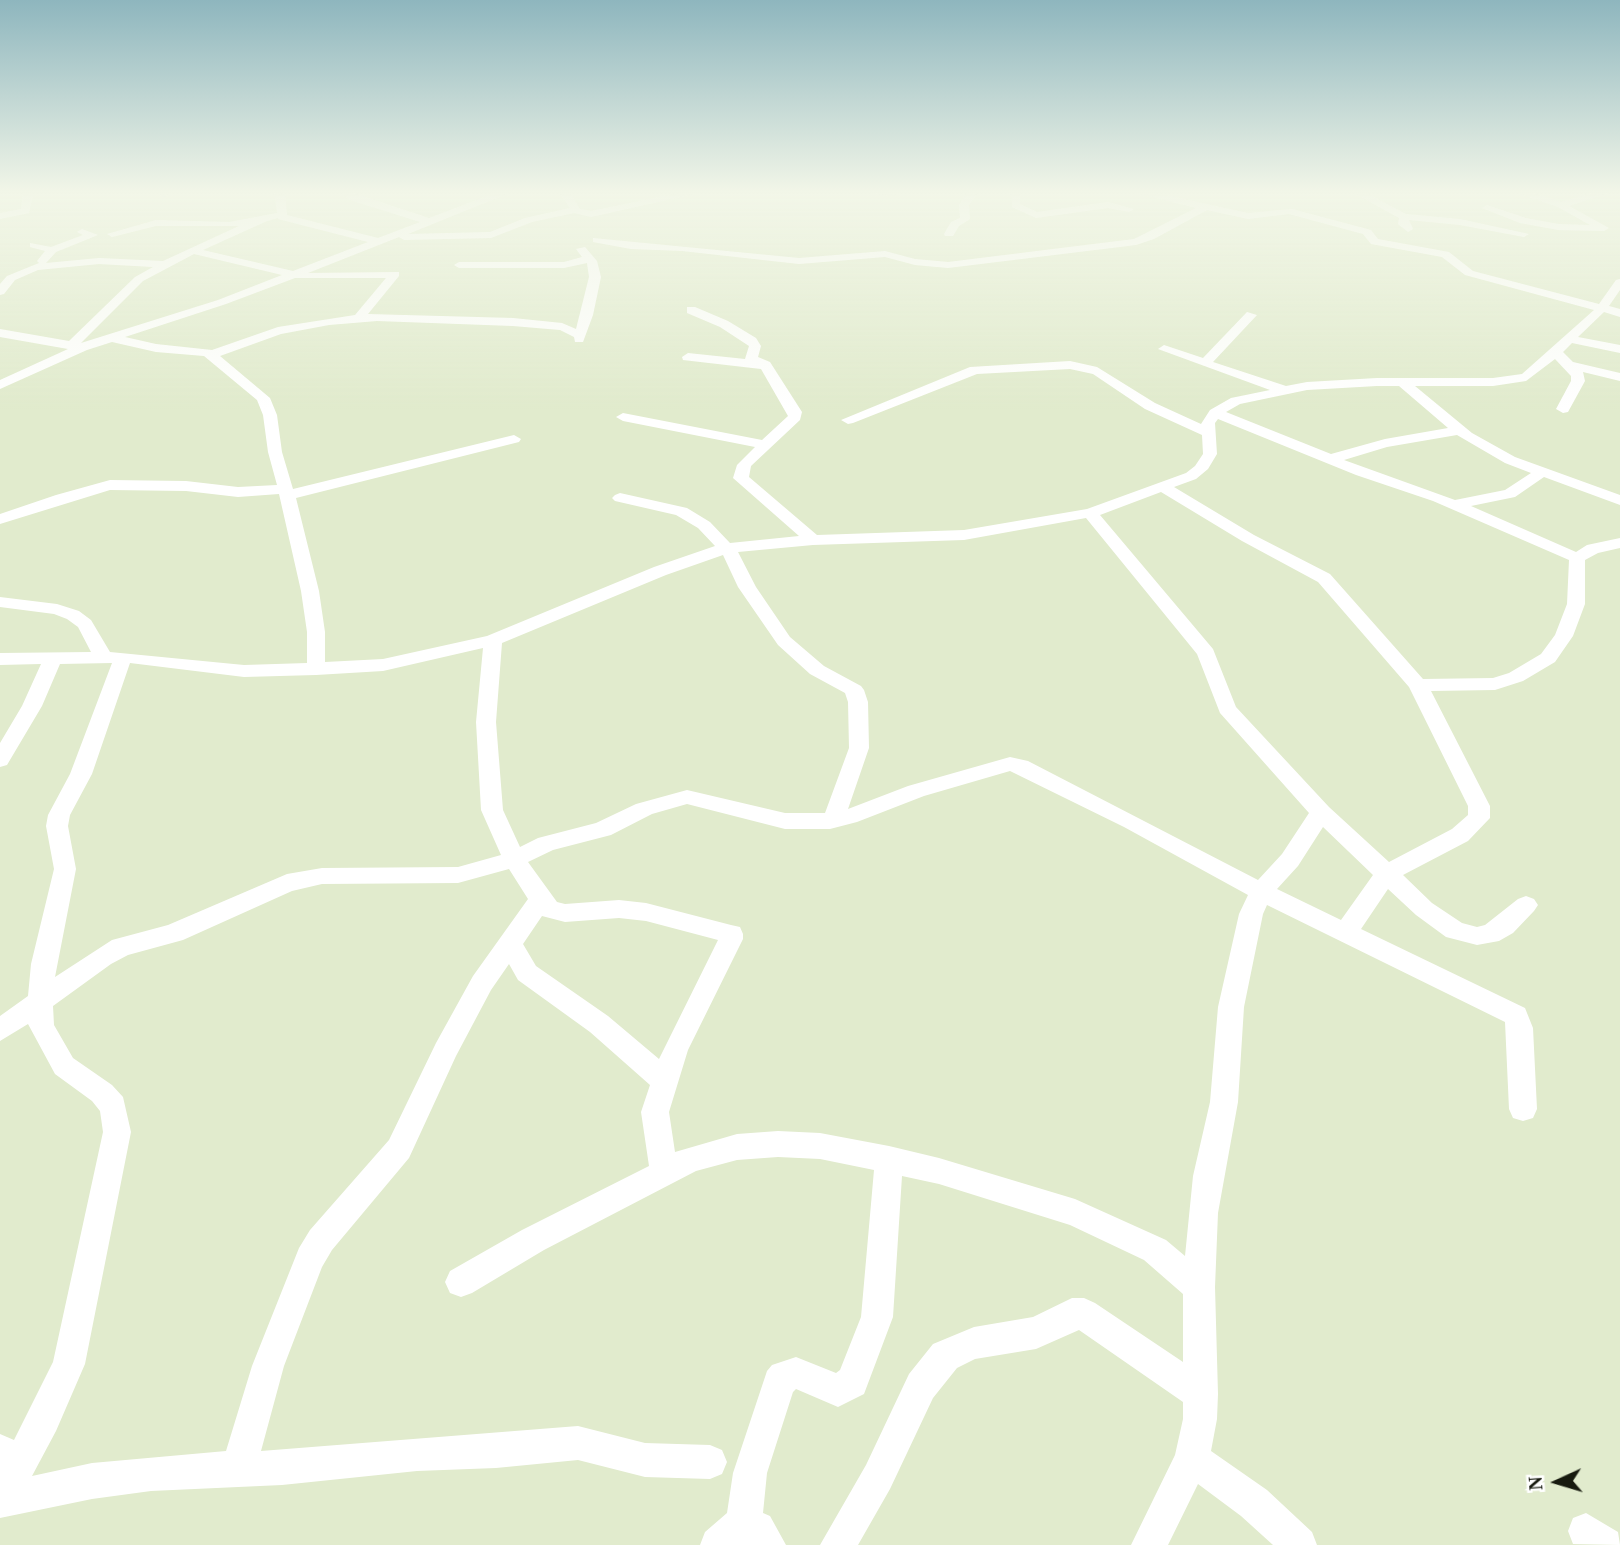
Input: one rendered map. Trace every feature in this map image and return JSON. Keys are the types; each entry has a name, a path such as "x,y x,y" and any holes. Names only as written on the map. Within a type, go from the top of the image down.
{"street":[{"path":"0,292 12,278 36,267 56,265"},
{"path":"77,346 128,289 164,265"},
{"path":"261,265 294,275 395,274 360,318"},
{"path":"0,385 77,346 113,338 199,310 320,265"},
{"path":"113,338 143,346 211,355 278,331 329,321 401,316 562,327 580,337 595,277 591,265"},
{"path":"1458,265 1465,272 1620,313"},
{"path":"0,659 113,656 217,669 316,670 397,663 494,640 660,571 727,548 813,540 964,535 1090,513 1191,476 1205,466 1210,454 1208,423 1215,413 1236,401 1281,390 1329,384 1475,383 1518,379 1531,374 1601,309 1620,282"},
{"path":"691,310 724,324 752,341 755,346 751,359 765,365 796,415 744,465 741,478 813,540"},
{"path":"1205,363 1251,315"},
{"path":"0,333 77,346"},
{"path":"1568,338 1599,347 1620,349"},
{"path":"1164,349 1281,390"},
{"path":"1555,351 1578,373 1578,381 1563,409"},
{"path":"211,355 263,398 270,415 285,493 296,525 310,591 316,632 316,670"},
{"path":"688,357 765,365"},
{"path":"848,420 975,370 1070,365 1097,371 1150,406 1207,432"},
{"path":"1572,366 1620,377"},
{"path":"1402,382 1459,430 1510,460 1620,500"},
{"path":"1215,413 1453,505 1577,558"},
{"path":"624,417 766,445"},
{"path":"1331,459 1385,443 1459,430"},
{"path":"0,519 72,494 110,485 186,486 238,492 285,493 514,439"},
{"path":"1453,505 1510,494 1540,473"},
{"path":"1163,486 1248,538 1324,578 1418,685 1431,706 1480,813 1474,823 1460,835 1385,874 1346,932"},
{"path":"620,498 681,511 704,525 727,548 747,587 784,640 817,670 851,687 855,693 859,748 833,820"},
{"path":"1090,513 1206,653 1227,709 1321,812 1385,874 1443,923 1477,936 1490,934 1504,926 1526,905"},
{"path":"1577,558 1593,549 1620,543"},
{"path":"1418,685 1496,684 1516,677 1548,658 1564,636 1576,604 1577,558"},
{"path":"0,602 57,609 73,615 85,624 113,656"},
{"path":"494,640 486,722 492,810 514,859 549,909 565,913 619,909 646,912 731,934 731,939 675,1050 655,1112 664,1171"},
{"path":"6,1467 44,1419 69,1364 117,1132 113,1106 102,1093 64,1066 41,1026 43,964 65,869 57,826 59,815 81,774 113,656"},
{"path":"0,761 32,706 53,657"},
{"path":"0,1030 102,957 121,947 174,933 287,883 322,876 458,875 514,859 547,844 603,829 644,809 687,797 785,821 815,823 893,802 928,788 1010,764 1021,766 1132,822 1261,892 1491,1000 1517,1017 1520,1028 1523,1109"},
{"path":"1149,1545 1192,1459 1200,1419 1199,1286 1203,1213 1224,1102 1231,1007 1251,914 1261,892 1308,836 1321,812"},
{"path":"239,1468 268,1366 310,1259 321,1240 399,1149 445,1051 482,984 541,899"},
{"path":"510,943 527,973 599,1024 665,1081"},
{"path":"461,1282 533,1240 619,1198 664,1171 715,1151 778,1144 820,1146 939,1171 1094,1220 1155,1250 1199,1286"},
{"path":"744,1538 750,1473 779,1383 784,1377 796,1373 838,1390 852,1382 877,1317 889,1160"},
{"path":"838,1545 878,1477 921,1386 945,1356 974,1343 1036,1333 1072,1314 1084,1314 1201,1394"},
{"path":"0,1500 92,1480 239,1468 282,1468 417,1454 496,1451 578,1443 645,1460 710,1462"},
{"path":"1192,1459 1263,1510 1299,1545"}]}
